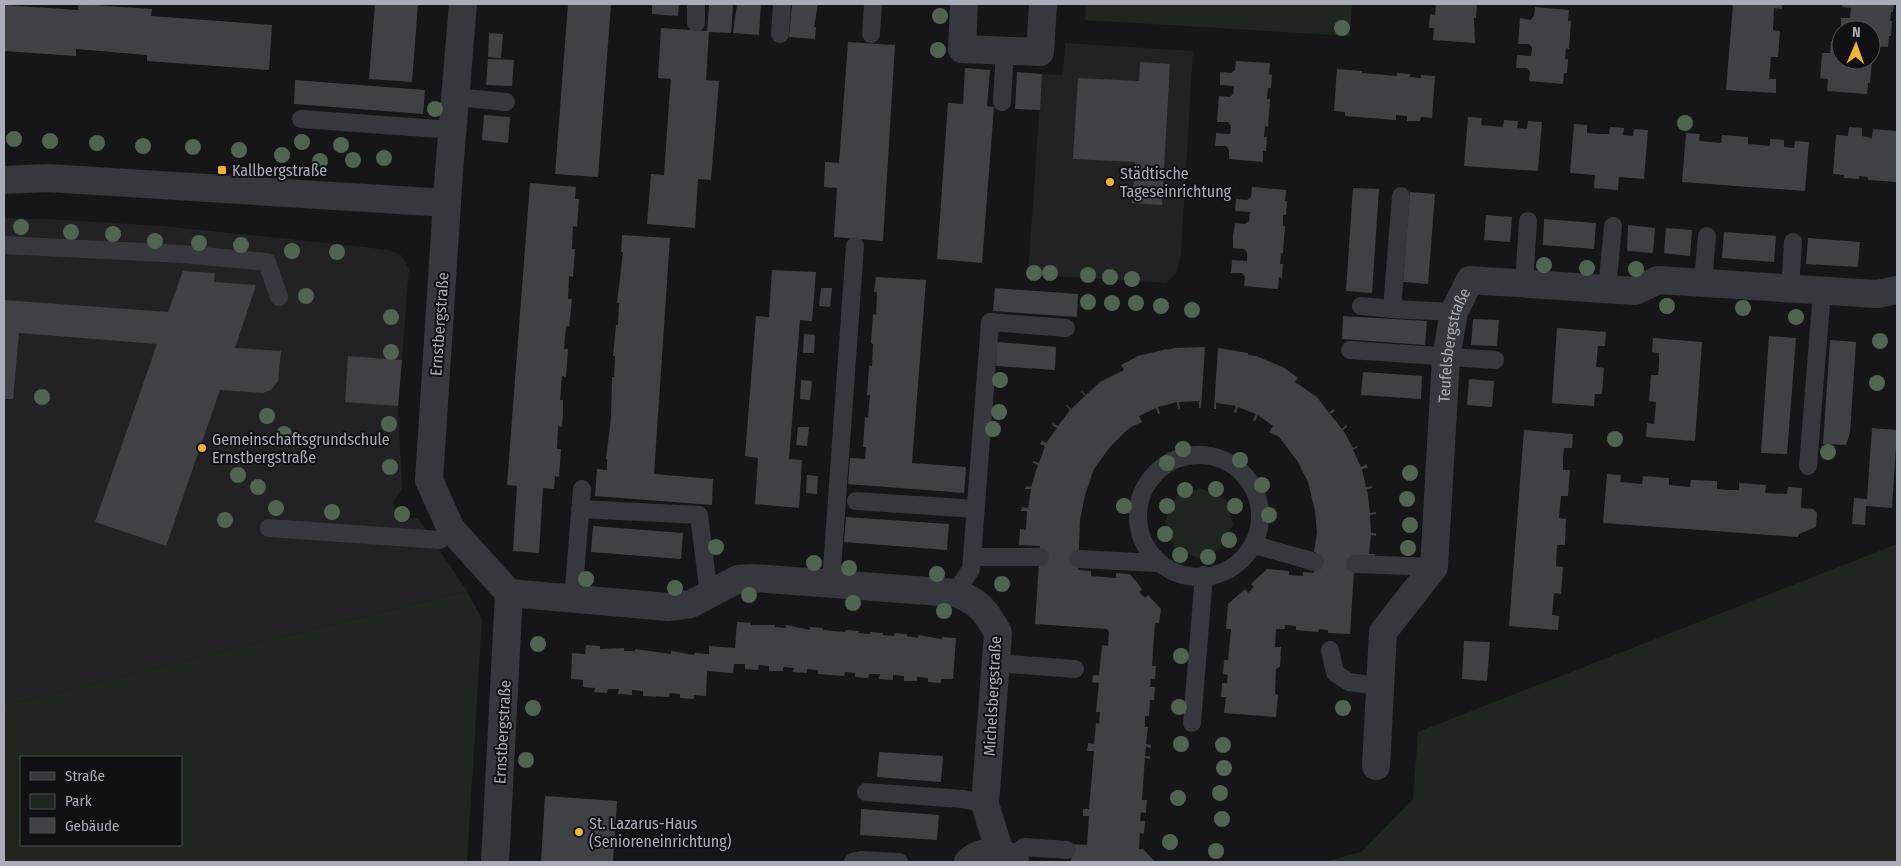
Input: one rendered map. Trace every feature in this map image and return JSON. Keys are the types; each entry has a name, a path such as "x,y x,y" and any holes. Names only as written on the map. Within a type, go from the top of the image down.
{"street":[{"path":"4,180 58,179 447,203 463,4"},
{"path":"964,4 962,49 1040,52 1043,4"},
{"name":"Ernstbergstraße","path":"447,203 429,480 451,529 509,594 495,862"},
{"name":"Teufelsbergstraße","path":"1434,567 1446,358 1454,312 1470,280 1635,291 1658,280 1877,294 1897,290"},
{"path":"1376,766 1383,632 1434,567"},
{"name":"Michelsbergstraße","path":"509,594 668,607 691,604 738,579 754,578 955,593 970,598 988,614 998,633 985,804 1010,858"},
{"path":"968,862 974,856 987,853 1010,858"}],"lane":[{"path":"696,4 696,23"},
{"path":"780,34 782,4"},
{"path":"871,34 873,4"},
{"path":"1002,102 1005,51"},
{"path":"455,97 506,102"},
{"path":"301,118 453,130"},
{"path":"1392,308 1402,196"},
{"path":"1524,284 1528,221"},
{"path":"1607,289 1612,226"},
{"path":"1703,283 1707,236"},
{"path":"1790,289 1793,242"},
{"path":"4,245 182,254 267,262 279,297"},
{"path":"831,583 855,246"},
{"path":"1808,466 1822,291"},
{"path":"1361,306 1454,312"},
{"path":"955,593 971,569 990,322 1066,328"},
{"path":"1350,350 1495,360"},
{"path":"1078,559 1158,563 1189,576 1223,573 1237,564 1255,545 1260,520 1259,505 1253,487 1241,472 1224,460 1198,455 1184,456 1165,465 1152,477 1139,501 1138,517 1141,536 1158,563"},
{"path":"573,600 582,489"},
{"path":"856,500 976,509"},
{"path":"580,509 699,515 709,595"},
{"path":"268,528 440,540 451,529"},
{"path":"1255,545 1315,562"},
{"path":"972,557 1040,557"},
{"path":"1355,564 1434,567"},
{"path":"1192,723 1204,575"},
{"path":"1330,650 1335,673 1349,682 1380,686"},
{"path":"996,663 1075,669"},
{"path":"866,792 963,799 985,804"},
{"path":"1010,858 1024,847 1067,850"},
{"path":"852,862 861,860 899,862"}],"shaded area":[{"name":"Städtische Tageseinrichtung","path":"1065,43 1193,51 1181,254 1177,272 1166,283 1028,274 1042,74 1063,75"},
{"name":"Gemeinschaftsgrundschule Ernstbergstraße","path":"4,218 162,226 365,247 393,251 401,255 409,269 398,406 402,489 393,502 399,517 418,518 467,591 4,706"}],"green space":[{"path":"1086,4 1352,4 1350,36 1085,20"},
{"path":"1200,488 1226,499 1233,524 1221,549 1198,558 1173,547 1165,521 1176,497"},
{"path":"1897,544 1897,862 1324,862 1361,852 1413,799 1418,732"},
{"path":"467,591 482,619 467,862 4,862 4,706"}],"building":[{"path":"78,4 152,9 151,16 272,25 269,70 147,61 147,55 76,49 76,56 4,51 5,5 78,10"},
{"path":"375,4 418,4 412,82 369,79"},
{"path":"568,4 611,4 598,177 555,174"},
{"path":"652,4 679,4 678,16 652,14"},
{"path":"709,4 733,4 731,33 709,32 706,80 719,81 711,180 698,179 695,228 647,224 651,174 664,175 671,79 658,78 661,28 707,31"},
{"path":"737,4 761,4 759,35 733,33"},
{"path":"792,4 818,4 814,27 816,27 815,39 789,37"},
{"path":"1436,4 1477,5 1476,18 1474,18 1475,43 1433,40 1434,28 1429,28 1430,14 1435,15"},
{"path":"1733,4 1782,4 1782,9 1774,8 1773,30 1780,31 1778,57 1771,57 1769,79 1776,79 1776,93 1726,90"},
{"path":"1843,4 1894,4 1893,12 1891,12 1891,36 1889,36 1888,47 1881,47 1881,20 1841,20 1841,18 1850,18 1851,8 1842,7"},
{"path":"1535,7 1569,10 1568,21 1571,21 1569,49 1566,48 1565,59 1568,59 1567,73 1564,73 1563,84 1529,81 1530,72 1527,68 1516,68 1517,55 1531,56 1532,48 1529,44 1518,44 1520,18 1530,20 1534,16"},
{"path":"489,33 503,34 501,58 488,57"},
{"path":"1831,41 1831,70 1871,70 1867,94 1827,91 1828,79 1820,78 1822,53 1830,53"},
{"path":"848,42 895,45 883,241 834,237 837,188 824,187 825,162 839,163"},
{"path":"488,59 514,60 512,86 486,85"},
{"path":"1236,61 1270,63 1269,74 1272,75 1271,88 1268,88 1267,99 1270,99 1268,127 1265,126 1264,137 1267,137 1266,151 1263,151 1263,162 1229,159 1229,150 1226,146 1215,146 1216,133 1230,134 1231,126 1228,122 1217,122 1219,96 1230,97 1233,94 1234,86 1220,85 1220,72 1231,73 1235,70"},
{"path":"1140,62 1170,64 1162,205 1132,203 1135,162 1073,159 1078,78 1139,81"},
{"path":"965,68 990,70 987,106 994,107 982,263 937,259 948,103 963,104"},
{"path":"1337,69 1397,76 1397,73 1410,74 1410,77 1421,78 1421,75 1435,76 1432,118 1421,117 1420,121 1407,121 1407,116 1396,115 1396,120 1345,116 1345,112 1334,111"},
{"path":"1017,72 1042,74 1040,110 1015,109"},
{"path":"295,80 425,90 423,114 294,104"},
{"path":"484,115 510,117 508,143 482,140"},
{"path":"1468,117 1482,118 1481,125 1503,127 1504,120 1518,121 1517,128 1527,129 1528,121 1542,122 1538,171 1464,166"},
{"path":"1574,124 1587,125 1587,133 1598,134 1609,134 1610,127 1624,128 1623,135 1633,136 1634,129 1648,130 1644,179 1619,177 1618,190 1594,188 1595,175 1570,173"},
{"path":"1849,127 1862,128 1862,136 1872,138 1873,129 1897,131 1896,182 1868,180 1868,177 1859,176 1859,179 1844,178 1844,175 1833,174 1836,135 1848,136"},
{"path":"1686,133 1700,134 1699,141 1721,143 1722,135 1748,137 1748,144 1770,146 1770,139 1784,140 1784,147 1794,148 1795,141 1809,142 1805,191 1682,182"},
{"path":"530,183 576,187 575,199 579,199 577,227 573,226 572,249 575,249 573,277 569,276 568,299 572,299 569,327 566,326 564,349 568,349 566,377 562,376 560,400 563,400 562,427 558,426 557,449 561,449 559,477 555,476 554,489 543,488 539,553 513,551 517,486 507,485"},
{"path":"1252,187 1286,190 1286,215 1283,215 1283,226 1285,226 1283,253 1281,253 1280,264 1283,264 1282,278 1279,277 1278,289 1244,286 1245,277 1242,273 1231,273 1232,260 1247,261 1247,252 1244,249 1233,248 1233,236 1235,223 1245,224 1249,221 1250,212 1235,211 1236,199 1247,200 1251,197"},
{"path":"1353,188 1379,189 1372,293 1346,291"},
{"path":"1410,192 1435,194 1428,284 1403,282"},
{"path":"1486,215 1512,217 1510,242 1484,240"},
{"path":"1544,219 1596,223 1594,249 1543,245"},
{"path":"1628,225 1655,228 1653,253 1627,251"},
{"path":"1666,228 1692,230 1690,256 1664,253"},
{"path":"1724,232 1776,236 1774,262 1722,258"},
{"path":"622,235 670,238 654,474 713,479 712,505 595,496 597,469 607,470 606,459 611,418 612,377 614,377 615,356 613,356 616,325 618,325 619,303 617,303 623,252 621,252"},
{"path":"1808,238 1860,242 1858,267 1806,264"},
{"path":"772,270 816,272 812,321 800,320 789,459 802,460 799,508 755,504 758,458 745,456 756,316 769,317"},
{"path":"183,271 215,273 214,282 256,285 235,348 281,351 278,381 271,390 263,393 220,390 166,546 95,522 157,344 19,333 13,399 4,399 4,300 168,312"},
{"path":"876,277 926,280 912,463 966,467 964,493 848,484 850,458 865,459 866,447 863,447 865,417 868,418 870,395 867,395 869,366 872,366 873,314 876,315 877,292 874,292"},
{"path":"821,288 832,288 830,307 819,306"},
{"path":"995,288 1078,294 1077,317 993,311"},
{"path":"1343,316 1427,321 1425,345 1342,339"},
{"path":"1473,319 1499,320 1497,346 1471,345"},
{"path":"1557,328 1606,332 1605,346 1598,346 1596,367 1604,368 1602,394 1595,394 1594,406 1552,403"},
{"path":"804,334 815,335 814,353 803,353"},
{"path":"1769,336 1796,338 1787,454 1761,453"},
{"path":"1653,338 1702,342 1695,441 1646,437 1647,423 1654,424 1656,402 1649,401 1651,375 1658,375 1659,364 1659,353 1652,352"},
{"path":"1830,340 1856,342 1850,433 1846,445 1823,444"},
{"path":"997,342 1056,347 1055,370 996,366"},
{"path":"1205,347 1201,408 1199,408 1199,401 1179,402 1180,408 1178,409 1177,402 1158,407 1160,413 1158,414 1156,408 1139,416 1142,422 1125,432 1109,448 1094,469 1085,495 1080,520 1078,570 1091,571 1091,576 1116,578 1116,573 1130,574 1142,589 1139,592 1145,598 1148,595 1161,609 1159,623 1155,623 1152,666 1156,666 1155,679 1151,679 1150,687 1155,687 1154,700 1150,700 1149,716 1145,716 1145,727 1148,727 1146,744 1151,745 1151,748 1146,747 1145,756 1150,756 1150,759 1145,758 1142,800 1147,800 1146,813 1141,812 1140,821 1145,821 1144,834 1140,833 1139,849 1143,849 1155,862 1071,862 1072,844 1087,845 1089,816 1083,816 1083,809 1089,809 1094,751 1087,751 1088,743 1094,744 1096,723 1099,724 1100,712 1096,712 1099,683 1092,682 1093,675 1099,675 1102,645 1108,646 1109,632 1107,629 1035,624 1040,546 1019,545 1020,529 1026,530 1027,511 1021,511 1022,507 1028,508 1031,489 1025,489 1026,486 1031,487 1038,465 1033,463 1033,461 1039,463 1045,446 1040,444 1042,440 1046,443 1057,428 1052,425 1053,423 1058,426 1070,410 1066,406 1071,409 1085,396 1082,391 1086,395 1100,382 1124,370 1121,365 1138,356 1167,349"},
{"path":"1218,348 1248,353 1248,355 1256,356 1283,367 1298,378 1295,382 1317,397 1329,413 1333,409 1335,411 1330,414 1342,429 1346,425 1347,427 1343,430 1353,448 1358,447 1353,450 1361,467 1366,464 1368,468 1362,469 1366,487 1372,486 1372,488 1367,489 1370,513 1376,512 1376,514 1370,515 1371,533 1376,533 1376,536 1371,535 1369,554 1375,554 1374,556 1355,555 1350,634 1328,633 1328,630 1319,629 1318,632 1296,630 1296,626 1285,625 1285,629 1276,629 1275,647 1281,647 1280,667 1276,669 1275,694 1278,695 1276,717 1224,713 1226,697 1221,697 1222,683 1227,683 1228,675 1223,674 1224,660 1228,660 1231,629 1226,629 1228,604 1245,589 1248,593 1254,587 1251,584 1267,569 1289,571 1289,575 1303,576 1303,572 1314,573 1316,552 1314,552 1317,533 1315,511 1308,482 1298,462 1279,437 1269,432 1273,426 1258,415 1255,421 1253,420 1256,414 1238,407 1236,413 1234,412 1236,406 1216,403 1216,409 1214,409"},
{"path":"348,356 402,360 398,406 345,402"},
{"path":"1363,372 1422,376 1421,399 1361,395"},
{"path":"1469,379 1494,381 1492,407 1467,405"},
{"path":"801,380 812,381 810,400 800,399"},
{"path":"798,427 809,427 807,446 796,445"},
{"path":"1872,428 1897,430 1892,508 1866,506 1865,525 1852,524 1854,498 1867,499"},
{"path":"1524,430 1573,434 1572,448 1564,448 1563,459 1563,470 1570,470 1568,496 1561,496 1559,518 1566,519 1565,545 1557,545 1556,566 1563,567 1561,594 1554,593 1552,615 1559,616 1558,630 1509,626"},
{"path":"1607,474 1621,475 1620,482 1642,484 1643,476 1669,478 1669,485 1690,487 1691,480 1717,481 1717,489 1728,490 1739,490 1739,483 1766,485 1765,493 1787,494 1788,487 1802,488 1801,508 1813,509 1817,513 1816,527 1799,534 1798,537 1603,523"},
{"path":"807,475 818,476 817,494 806,493"},
{"path":"846,517 949,524 947,550 844,542"},
{"path":"593,526 683,533 681,559 591,552"},
{"path":"737,622 751,623 751,625 775,625 775,627 786,628 786,625 810,630 810,627 845,632 846,630 870,634 870,632 883,633 883,635 894,636 894,633 907,634 907,636 918,638 918,635 942,639 942,637 956,638 953,679 941,679 941,683 928,682 928,678 917,677 917,681 904,681 904,676 893,675 893,680 879,679 880,674 869,674 868,678 855,677 855,673 845,672 844,676 818,674 818,670 807,669 807,673 793,672 794,668 783,667 783,671 769,671 769,666 759,665 758,670 745,669 745,664 734,664 733,673 707,671 706,696 694,695 694,699 680,698 680,694 670,693 669,697 643,696 643,691 632,690 632,695 618,694 619,689 608,689 607,693 594,692 595,688 583,687 583,680 571,679 572,653 585,654 586,645 600,646 600,649 624,648 624,651 635,651 635,649 671,654 671,651 694,655 695,653 709,654 709,646 735,648"},
{"path":"1464,641 1490,642 1487,681 1462,679"},
{"path":"879,752 943,756 941,782 877,777"},
{"name":"St. Lazarus-Haus (Senioreneinrichtung)","path":"545,796 617,801 613,862 541,862"},
{"path":"861,809 939,815 937,840 860,835"}],"place":[{"name":"Kallbergstraße","path":"222,170"},
{"name":"Städtische Tageseinrichtung","path":"1110,182"},
{"name":"Gemeinschaftsgrundschule Ernstbergstraße","path":"202,448"},
{"name":"St. Lazarus-Haus (Senioreneinrichtung)","path":"579,832"}]}
